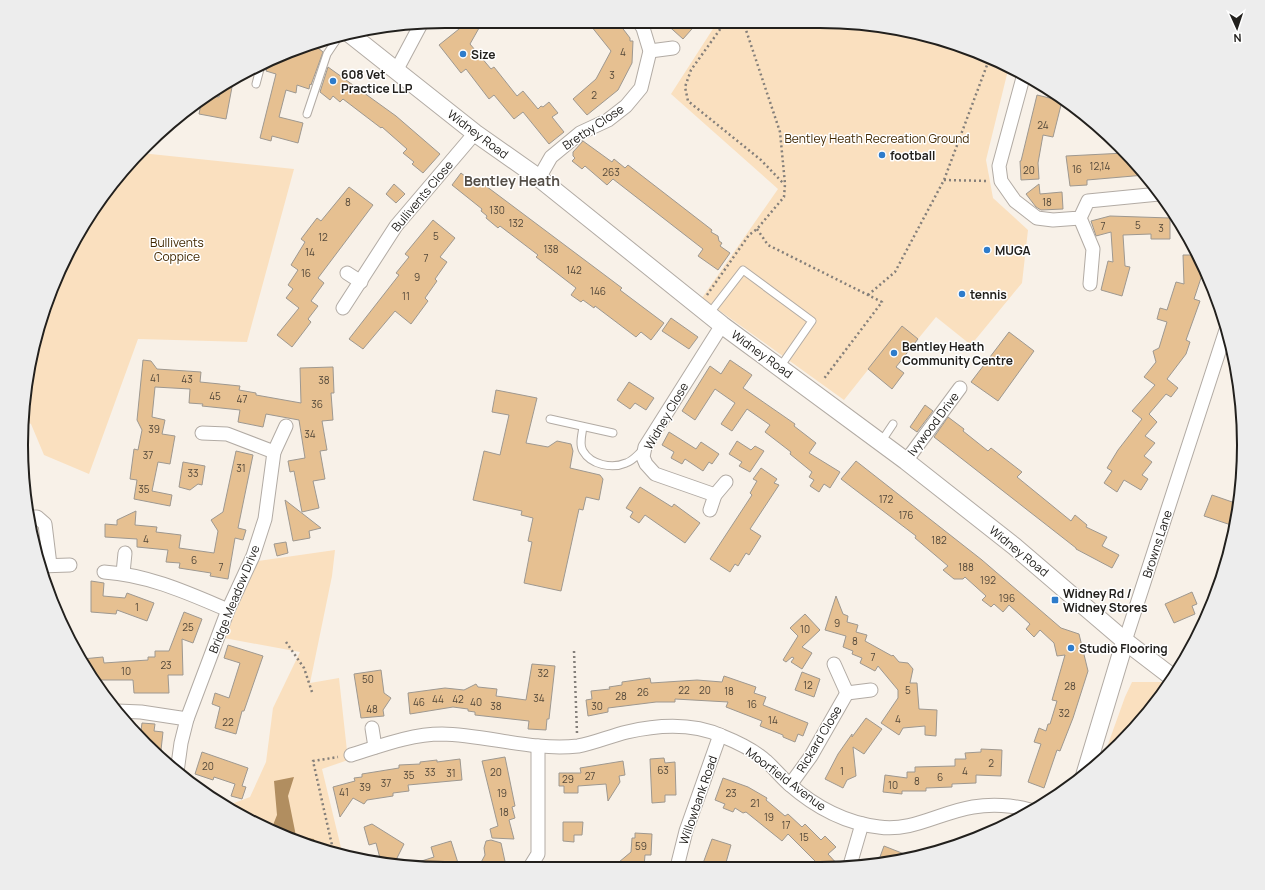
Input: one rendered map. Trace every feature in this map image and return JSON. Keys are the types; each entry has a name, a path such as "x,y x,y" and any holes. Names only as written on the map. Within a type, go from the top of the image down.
{"street":[{"name":"Bretby Close","path":"539,178 551,157 556,152 580,133 608,120 626,106 641,88 650,51 644,28"},
{"path":"396,71 418,29"},
{"name":"Widney Road","path":"355,38 475,133 539,178 706,306 722,325 906,460 1014,546 1125,641 1169,674"},
{"path":"650,51 673,48"},
{"path":"1022,80 999,166 1001,181 1015,201 1037,218 1053,220 1080,218"},
{"name":"Bullivents Close","path":"343,308 396,226 475,133"},
{"path":"1090,284 1093,249 1080,218 1088,201 1154,195"},
{"path":"347,273 361,282"},
{"name":"Widney Close","path":"715,495 655,474 646,464 643,457 645,447 722,325"},
{"name":"Browns Lane","path":"1088,765 1125,641 1224,342"},
{"name":"Ivywood Drive","path":"906,460 960,388"},
{"name":"Bridge Meadow Drive","path":"178,765 181,743 187,719 228,610 253,556 265,519 274,452 286,426"},
{"path":"202,433 228,434 274,452"},
{"path":"710,510 715,495 726,482"},
{"path":"35,517 37,517 45,524 45,563"},
{"path":"123,573 125,552"},
{"path":"46,566 70,565"},
{"path":"104,572 123,573 166,584 228,610"},
{"name":"Rickard Close","path":"834,664 847,693"},
{"name":"Rickard Close","path":"847,693 872,690"},
{"name":"Rickard Close","path":"790,785 811,756 847,693"},
{"path":"124,711 141,712 187,719"},
{"name":"Moorfield Avenue","path":"351,755 418,736 441,734 538,746 578,746 626,732 659,727 689,727 720,735 742,745 765,760 790,785 826,810 842,819 862,824 880,828 898,827 924,822 973,807 1000,805 1023,809"},
{"path":"372,728 375,747"},
{"name":"Willowbank Road","path":"677,862 686,831 720,735"},
{"path":"533,862 538,854 538,746"},
{"path":"852,860 862,824"}],"lane":[{"path":"307,114 327,54 334,43"},
{"path":"256,84 259,72"},
{"path":"706,306 743,270 812,321 780,367"},
{"path":"550,419 614,433"},
{"path":"881,442 893,424"},
{"path":"584,427 582,436 583,451 590,459 600,464 612,466 625,464 634,459 645,447"}],"path":[{"path":"721,28 691,70 685,87 688,101 761,160 785,184"},
{"path":"706,306 749,235 757,229 784,197 785,184 780,132 745,28"},
{"path":"868,295 895,272 944,180 988,63"},
{"path":"944,180 1001,181"},
{"path":"757,229 768,245 882,302 814,392"},
{"path":"286,642 304,668 312,692"},
{"path":"574,651 578,746"},
{"path":"332,847 313,761 351,755"}],"green space":[{"name":"Bentley Heath Recreation Ground","path":"713,28 847,29 901,36 954,50 1007,73 986,160 993,198 1028,230 1022,283 971,345 936,317 918,339 902,327 844,400 702,298 778,189 671,94"},
{"name":"Bullivents Coppice","path":"147,154 294,169 247,342 138,339 89,474 44,455 31,424 29,423 29,418 36,364 42,337 60,285 84,236 98,213 131,170"},
{"path":"335,550 332,576 310,683 339,678 348,760 322,769 341,849 285,830 232,804 250,797 266,762 273,708 300,652 224,638 258,561"},
{"path":"1132,682 1163,682 1134,720 1107,748"}],"shaded area":[{"path":"294,777 288,796 296,834 273,825 277,815 274,781"},
{"path":"304,837 314,839 315,841"}],"building":[{"path":"460,28 479,28 470,44 491,69 494,67 517,96 523,91 538,109 549,102 558,113 552,117 564,132 549,144 523,112 514,119 494,95 489,99 466,69 461,73 439,45"},
{"path":"593,28 622,28 630,38 630,41 633,41 632,63 618,90 587,115 573,99 596,79 611,51"},
{"path":"671,28 693,28 683,39"},
{"path":"318,48 323,52 309,89 297,85 296,93 286,90 279,117 303,123 298,143 272,136 271,141 260,138 276,74 266,71 267,68 311,50"},
{"path":"328,67 396,116 440,154 423,173 412,164 414,162 403,153 407,149 382,127 381,128 343,99 340,102 333,96 330,100 320,92"},
{"path":"232,87 226,119 199,114 200,107 216,96 219,97 220,94"},
{"path":"1037,95 1053,99 1061,105 1053,137 1043,135 1038,163 1039,179 1021,180 1021,161"},
{"path":"583,141 612,162 614,159 625,168 628,165 712,230 711,232 718,236 719,241 722,243 720,246 730,253 718,270 698,256 703,249 613,179 607,185 585,166 582,169 572,161 575,158 573,156 573,152"},
{"path":"1118,153 1139,176 1087,180 1087,185 1070,186 1066,156"},
{"path":"461,173 472,182 475,178 494,192 622,288 620,290 664,323 651,340 641,332 636,337 595,306 594,308 583,300 581,302 571,295 576,288 536,257 538,255 500,226 498,228 486,218 487,216 481,211 482,209 452,185"},
{"path":"394,184 405,194 396,203 386,194"},
{"path":"1039,184 1040,194 1062,192 1063,209 1041,210 1036,207 1026,194"},
{"path":"349,187 373,205 318,278 324,283 311,301 318,306 308,319 311,322 292,347 277,335 299,308 286,298 293,289 288,285 298,270 291,265 305,242 301,239 317,218 321,221"},
{"path":"1110,216 1170,218 1170,239 1151,239 1151,234 1123,235 1125,266 1130,267 1122,296 1101,290 1108,261 1113,262 1111,232 1096,236 1091,221"},
{"path":"433,220 455,238 440,257 447,262 435,279 437,281 425,298 428,301 411,324 395,311 363,349 349,339 399,275 396,273 409,257 405,254"},
{"path":"1183,255 1191,255 1202,278 1194,299 1200,301 1186,340 1190,342 1186,354 1167,379 1178,388 1171,397 1166,394 1149,414 1157,422 1145,436 1155,443 1144,456 1152,462 1142,475 1148,479 1141,490 1124,480 1117,492 1104,483 1112,471 1107,468 1118,450 1142,419 1132,411 1155,385 1144,377 1156,362 1153,351 1159,348 1167,322 1157,319 1160,308 1167,310 1176,282 1184,284"},
{"path":"671,318 698,337 689,349 662,331"},
{"name":"Bentley Heath Community Centre","path":"902,326 918,339 896,367 904,373 892,389 868,369"},
{"path":"1009,332 1034,351 998,401 971,382"},
{"path":"143,360 151,361 157,369 201,372 200,382 240,386 239,390 256,393 256,395 301,403 300,368 333,367 334,393 331,393 333,420 322,421 327,450 320,451 325,479 313,481 319,508 302,512 294,471 290,472 288,461 305,458 299,420 266,414 263,427 238,422 240,410 202,406 203,404 189,403 190,389 155,387 152,417 165,420 162,434 175,436 170,464 158,462 152,491 172,495 170,506 134,499 137,480 130,479 134,449 138,450 142,430 137,420"},
{"path":"730,360 752,375 743,388 795,424 794,426 816,443 809,453 840,472 830,488 824,484 819,492 810,486 814,480 809,477 812,472 790,454 791,452 765,432 770,425 747,409 732,431 721,424 735,403 715,389 695,420 682,411 710,366 721,374"},
{"path":"629,382 654,398 646,410 635,403 630,409 617,400"},
{"path":"496,390 537,398 526,443 548,447 557,441 571,444 573,451 570,468 600,475 603,479 599,500 586,497 583,510 579,509 561,591 524,583 532,542 528,541 533,518 521,515 522,511 473,500 484,451 500,455 509,415 492,412"},
{"path":"925,405 933,411 917,432 910,427"},
{"path":"948,417 964,429 963,431 988,451 991,448 1022,472 1017,477 1071,521 1075,515 1087,525 1086,527 1107,537 1102,546 1119,555 1112,568 1076,549 934,437"},
{"path":"669,432 696,449 701,442 719,454 712,464 709,462 703,471 685,459 682,464 671,458 674,452 662,445"},
{"path":"737,441 751,450 755,446 764,451 750,472 739,466 742,462 729,454"},
{"path":"236,451 253,455 238,528 246,530 243,540 235,538 228,579 210,576 211,573 179,568 180,563 166,562 168,550 137,547 137,539 105,537 105,524 117,525 117,520 136,511 135,525 157,527 156,532 181,535 179,548 214,553 218,531 211,520 223,512"},
{"path":"856,461 982,560 1061,628 1079,634 1088,671 1073,718 1060,751 1057,750 1044,788 1028,782 1041,744 1034,742 1039,728 1046,731 1048,724 1050,724 1057,701 1052,700 1065,655 1057,656 1054,643 1040,630 1034,637 1026,629 1030,624 1009,605 1003,612 994,604 991,607 982,600 986,596 965,577 963,579 954,579 943,570 948,566 915,538 916,536 841,479"},
{"path":"183,462 205,466 202,485 198,484 190,490 179,487"},
{"path":"761,468 777,479 774,483 779,485 750,529 761,536 749,555 746,553 738,566 735,564 730,572 710,559 752,495 750,493 757,481 753,479"},
{"path":"640,487 672,507 674,504 700,523 685,543 645,515 639,523 630,517 633,512 626,508"},
{"path":"1212,495 1233,502 1229,524 1204,516"},
{"path":"285,500 321,528 309,531 310,538 293,541"},
{"path":"286,542 288,553 277,556 274,544"},
{"path":"91,581 104,583 103,596 125,598 127,593 154,603 147,621 117,610 116,614 91,612"},
{"path":"1192,592 1197,604 1192,606 1195,614 1174,623 1165,604"},
{"path":"836,596 843,614 848,616 847,622 858,625 856,632 867,635 865,641 892,656 893,655 899,662 908,663 913,669 910,683 917,683 919,709 937,710 936,736 925,735 925,726 903,728 899,735 881,723 898,698 898,690 878,666 875,671 860,663 862,658 852,654 853,651 843,647 846,636 825,630"},
{"path":"184,612 202,619 193,643 182,639 183,675 168,675 169,693 134,693 133,680 100,680 87,659 103,657 104,663 148,660 148,657 155,657 155,651 169,651"},
{"path":"805,614 820,630 802,647 812,653 802,669 791,662 794,658 792,657 786,662 783,660 798,636 790,628"},
{"path":"228,645 263,656 244,711 242,711 236,734 215,728 220,707 212,704 215,693 229,698 240,663 224,658"},
{"path":"532,664 555,666 549,719 547,719 546,730 528,729 529,721 475,715 475,712 468,711 468,709 453,707 410,714 408,693 445,688 464,690 476,684 478,687 497,689 496,696 526,700"},
{"path":"381,670 384,693 391,698 383,710 384,716 361,718 354,674"},
{"path":"802,672 820,679 814,697 795,690"},
{"path":"724,676 756,687 754,693 766,697 763,705 808,723 803,736 798,734 795,742 783,737 783,735 760,726 762,721 726,707 728,702 675,699 675,702 656,702 608,708 608,712 588,716 586,700 592,699 591,691 610,689 609,687 622,685 622,682 650,678 651,683 697,680 722,682"},
{"path":"866,718 882,729 864,754 853,747 856,776 847,780 843,788 825,779 838,754 852,734 852,737"},
{"path":"142,723 155,724 154,731 163,732 161,750 150,740 141,731"},
{"path":"981,749 1002,750 1001,776 976,775 976,783 952,784 952,787 926,788 926,791 902,791 902,794 883,792 885,775 907,778 907,772 915,772 915,767 955,766 955,759 966,759 965,753 981,752"},
{"path":"202,752 248,768 242,786 246,787 242,799 231,796 235,784 214,777 213,780 195,774"},
{"path":"505,757 515,806 512,807 515,818 509,820 514,839 492,838 490,829 498,826 482,761"},
{"path":"664,758 665,763 675,762 676,795 665,795 665,802 652,803 650,759"},
{"path":"460,759 462,780 408,785 409,791 393,793 393,796 367,800 364,804 353,798 340,817 333,787 355,781 354,778 362,777 362,774 399,768 399,765 420,764 420,762 437,760 437,762"},
{"path":"623,761 625,775 619,776 620,782 608,801 606,784 578,786 578,793 564,793 564,786 559,786 559,773 581,773 580,768"},
{"path":"723,778 748,787 767,798 766,800 785,816 788,814 802,827 805,824 821,840 825,836 836,847 828,854 835,861 816,862 788,834 782,841 746,812 743,813 735,808 733,812 723,808 725,804 715,800"},
{"path":"563,822 583,822 582,835 574,835 574,842 563,841"},
{"path":"372,824 404,844 397,859 379,856 376,843 369,845 364,827"},
{"path":"635,833 652,834 651,855 645,855 644,862 619,862 631,852 632,838 635,838"},
{"path":"712,839 731,845 726,862 703,862"},
{"path":"491,840 501,843 505,862 481,862 485,855 484,848 486,841"},
{"path":"451,841 458,862 421,861 434,857 431,847"},
{"path":"884,846 903,854 901,854 880,857"}],"place":[{"name":"Size","path":"463,54"},
{"name":"608 Vet Practice LLP","path":"333,81"},
{"name":"football","path":"882,155"},
{"name":"MUGA","path":"987,250"},
{"name":"tennis","path":"962,294"},
{"name":"Bentley Heath Community Centre","path":"894,353"},
{"name":"Widney Rd / Widney Stores","path":"1055,600"},
{"name":"Studio Flooring","path":"1071,648"}],"district":[{"name":"Bentley Heath","path":"512,180"}]}
